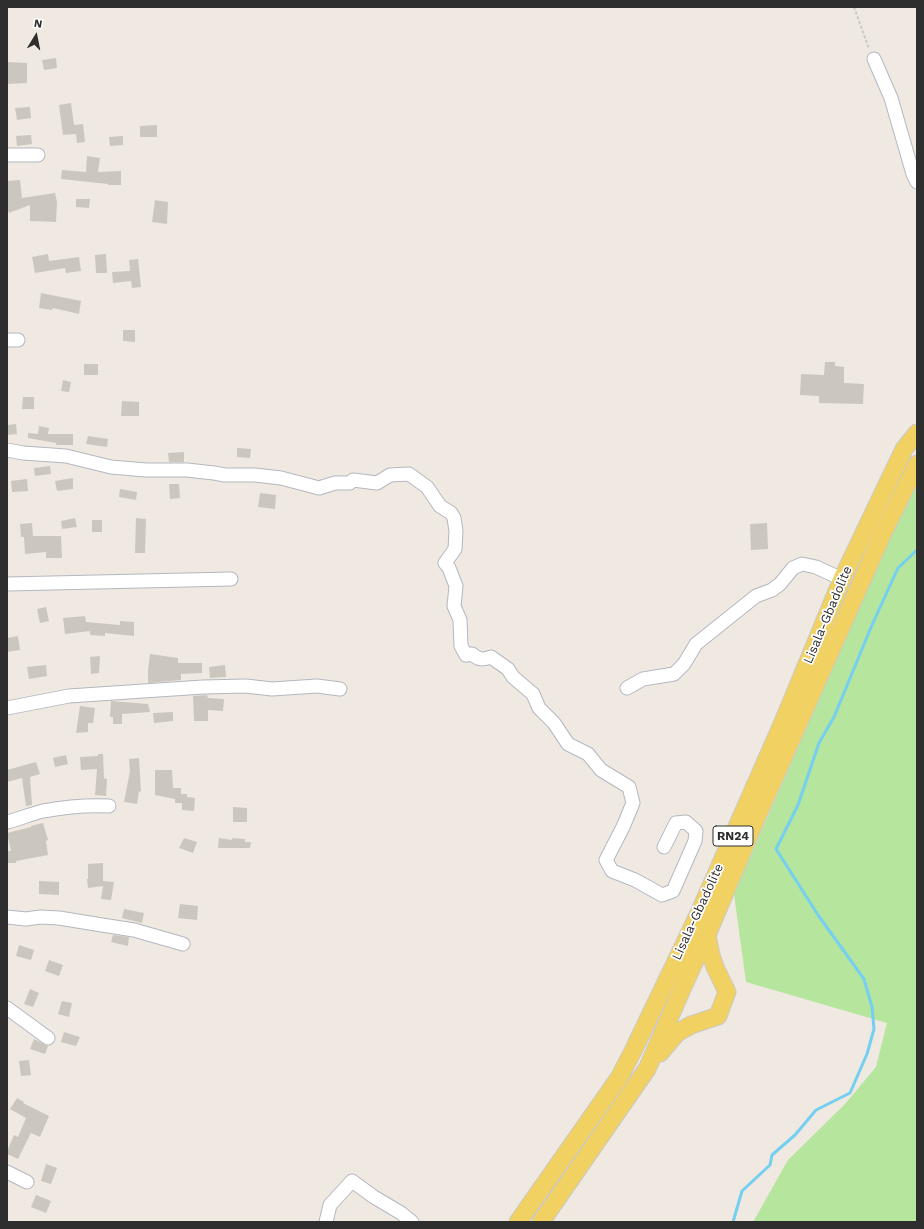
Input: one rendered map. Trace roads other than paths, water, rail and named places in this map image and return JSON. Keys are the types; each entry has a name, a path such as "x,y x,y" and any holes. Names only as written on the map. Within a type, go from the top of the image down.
{"main road":[{"name":"Lisala-Gbadolite","path":"518,1222 619,1078 633,1051 700,911 780,729 842,579 904,450 917,433"},
{"name":"Lisala-Gbadolite","path":"541,1222 647,1069 883,533 917,464"},
{"path":"647,1069 677,1033 691,1025 718,1016 727,992 715,967 707,934"}],"street":[{"path":"874,59 891,98 913,174 917,182"},
{"path":"7,155 38,155"},
{"path":"7,450 23,453 66,456 110,466 146,470 187,470 214,473 225,476 255,475 281,478 319,488 335,483 350,484 353,480 377,483 390,476 409,474 427,487 440,506 451,513 454,518 456,531 455,549 445,563 449,568 456,586 454,606 460,620 461,646 466,655 472,654 478,659 484,660 491,657 508,669 513,677 533,694 539,708 554,723 568,744 588,754 601,770 629,787 633,803 624,827 606,860 612,871 635,880 662,895 673,891 695,842 696,831 686,822 676,823 664,848"},
{"path":"627,688 643,678 674,674 684,664 696,644 756,596 772,590 780,584 793,568 802,564 809,565 842,579"},
{"path":"7,584 231,578"},
{"path":"7,708 69,696 203,687 246,686 272,689 318,686 340,689"},
{"path":"7,822 43,812 88,805 109,806"},
{"path":"7,917 26,919 59,918 134,930 183,944"},
{"path":"7,1008 48,1038"},
{"path":"7,1172 27,1182"},
{"path":"326,1222 330,1205 352,1181 374,1197 401,1213 412,1222"}],"waterway":[{"path":"733,1222 742,1191 770,1165 772,1155 795,1135 816,1110 850,1093 867,1054 874,1029 872,1007 864,979 818,915 776,849 798,805 819,743 834,717 872,625 898,568 917,550"}]}
